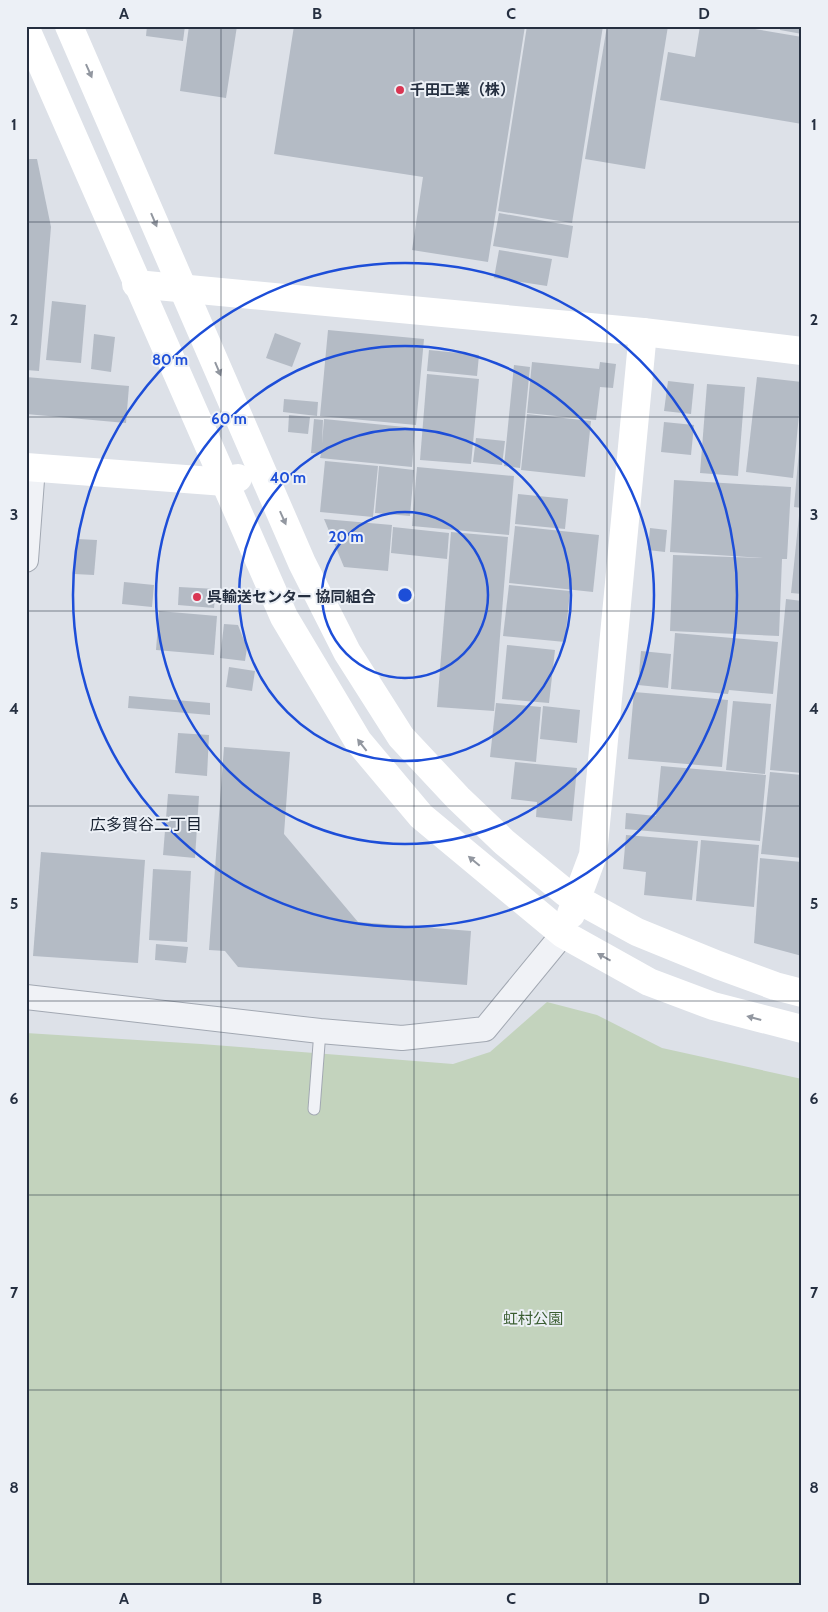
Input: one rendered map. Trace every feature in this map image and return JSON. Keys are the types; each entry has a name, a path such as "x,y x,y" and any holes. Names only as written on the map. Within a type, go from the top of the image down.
{"street":[{"path":"69,26 302,563 347,652 401,737 458,798 504,842 566,893 637,932 718,965 775,986 802,993"},
{"path":"26,29 136,284 284,617 358,740 421,816 562,934 649,982 713,1006 802,1029"},
{"path":"136,284 642,332 802,351"},
{"path":"26,997 320,1031 402,1038 485,1029 562,934 578,899 593,855 642,332"},
{"path":"26,560 30,467 225,482 261,469"}],"lane":[{"path":"314,1109 320,1031"}],"green space":[{"name":"虹村公園","path":"547,1002 597,1015 662,1048 802,1079 802,1586 26,1586 26,1033 201,1044 453,1064 490,1052"}],"building":[{"path":"147,26 185,26 183,41 146,36"},
{"path":"189,26 237,26 226,98 180,91"},
{"name":"千田工業（株）","path":"294,26 525,26 488,262 412,250 423,177 274,154"},
{"path":"527,26 603,26 572,223 498,211"},
{"path":"607,26 668,26 645,169 585,159"},
{"path":"700,26 737,26 802,37 802,124 660,100 668,52 695,57"},
{"path":"780,26 802,26 802,34 780,30"},
{"path":"26,159 37,159 51,227 39,371 26,370"},
{"path":"499,213 573,226 568,258 493,246"},
{"path":"499,250 552,259 547,286 494,278"},
{"path":"52,301 86,305 81,363 46,360"},
{"path":"328,330 424,339 416,425 320,416"},
{"path":"275,333 301,343 292,367 266,358"},
{"path":"94,334 115,337 111,372 91,369"},
{"path":"429,350 479,355 477,376 427,371"},
{"path":"532,362 599,369 600,362 616,364 613,388 600,387 596,420 527,413"},
{"path":"514,365 530,367 520,468 504,466"},
{"path":"427,374 479,379 471,464 420,460"},
{"path":"26,377 129,386 126,423 26,414"},
{"path":"757,377 802,382 793,478 746,472"},
{"path":"668,381 694,384 691,414 664,411"},
{"path":"707,384 745,387 738,476 700,473"},
{"path":"284,399 318,402 317,416 283,412"},
{"path":"527,414 591,421 585,477 521,470"},
{"path":"289,415 310,417 308,434 288,432"},
{"path":"314,419 323,420 322,444 324,419 415,428 412,467 320,458 321,454 311,453"},
{"path":"664,422 694,425 691,455 661,452"},
{"path":"476,438 505,441 502,465 473,462"},
{"path":"800,439 802,439 802,508 794,507"},
{"path":"325,461 378,466 373,517 320,512"},
{"path":"379,466 414,470 410,516 375,513"},
{"path":"417,467 514,476 509,535 412,526"},
{"path":"674,480 791,487 787,559 782,559 779,636 670,631 673,555 763,558 670,552"},
{"path":"518,494 568,499 565,529 515,524"},
{"path":"799,516 802,516 802,594 791,593"},
{"path":"324,519 392,525 388,571 344,567"},
{"path":"515,526 599,535 593,592 509,583"},
{"path":"393,527 449,533 447,559 391,553"},
{"path":"650,528 667,530 665,552 648,550"},
{"path":"451,532 508,537 494,711 437,707"},
{"path":"77,539 97,540 94,575 74,574"},
{"path":"124,582 154,585 152,607 122,604"},
{"path":"509,585 570,591 565,642 503,636"},
{"name":"呉輸送センター 協同組合","path":"179,587 216,589 214,608 178,605"},
{"path":"786,599 802,601 802,773 770,770"},
{"path":"159,611 217,616 214,655 156,650"},
{"path":"224,624 238,625 247,648 245,661 220,658"},
{"path":"675,633 778,642 773,694 729,690 728,694 671,689"},
{"path":"507,645 555,650 549,703 502,699"},
{"path":"641,651 671,654 668,688 638,685"},
{"path":"229,667 255,671 252,691 226,687"},
{"path":"634,692 728,700 722,767 628,759"},
{"path":"129,696 210,703 210,715 128,708"},
{"path":"733,701 771,704 765,774 726,770"},
{"path":"496,703 541,707 536,762 490,757"},
{"path":"543,706 580,710 577,743 540,739"},
{"path":"178,733 209,735 207,776 175,773"},
{"path":"224,747 290,752 284,834 358,922 471,931 467,985 238,967 225,951 209,950"},
{"path":"515,762 577,768 572,821 536,817 537,802 511,799"},
{"path":"661,766 766,775 760,841 625,829 626,813 656,816"},
{"path":"770,772 802,775 802,858 761,854"},
{"path":"168,794 199,796 195,858 163,855"},
{"path":"626,835 698,841 692,900 644,895 646,872 623,869"},
{"path":"701,840 759,845 754,907 696,901"},
{"path":"41,852 145,860 138,963 33,956"},
{"path":"760,858 802,862 802,956 754,943"},
{"path":"153,869 191,871 187,942 149,940"},
{"path":"156,944 188,947 186,963 155,960"}],"place":[{"name":"千田工業（株）","path":"400,90"},
{"name":"呉輸送センター 協同組合","path":"197,597"}],"district":[{"name":"広多賀谷二丁目","path":"146,824"}]}
